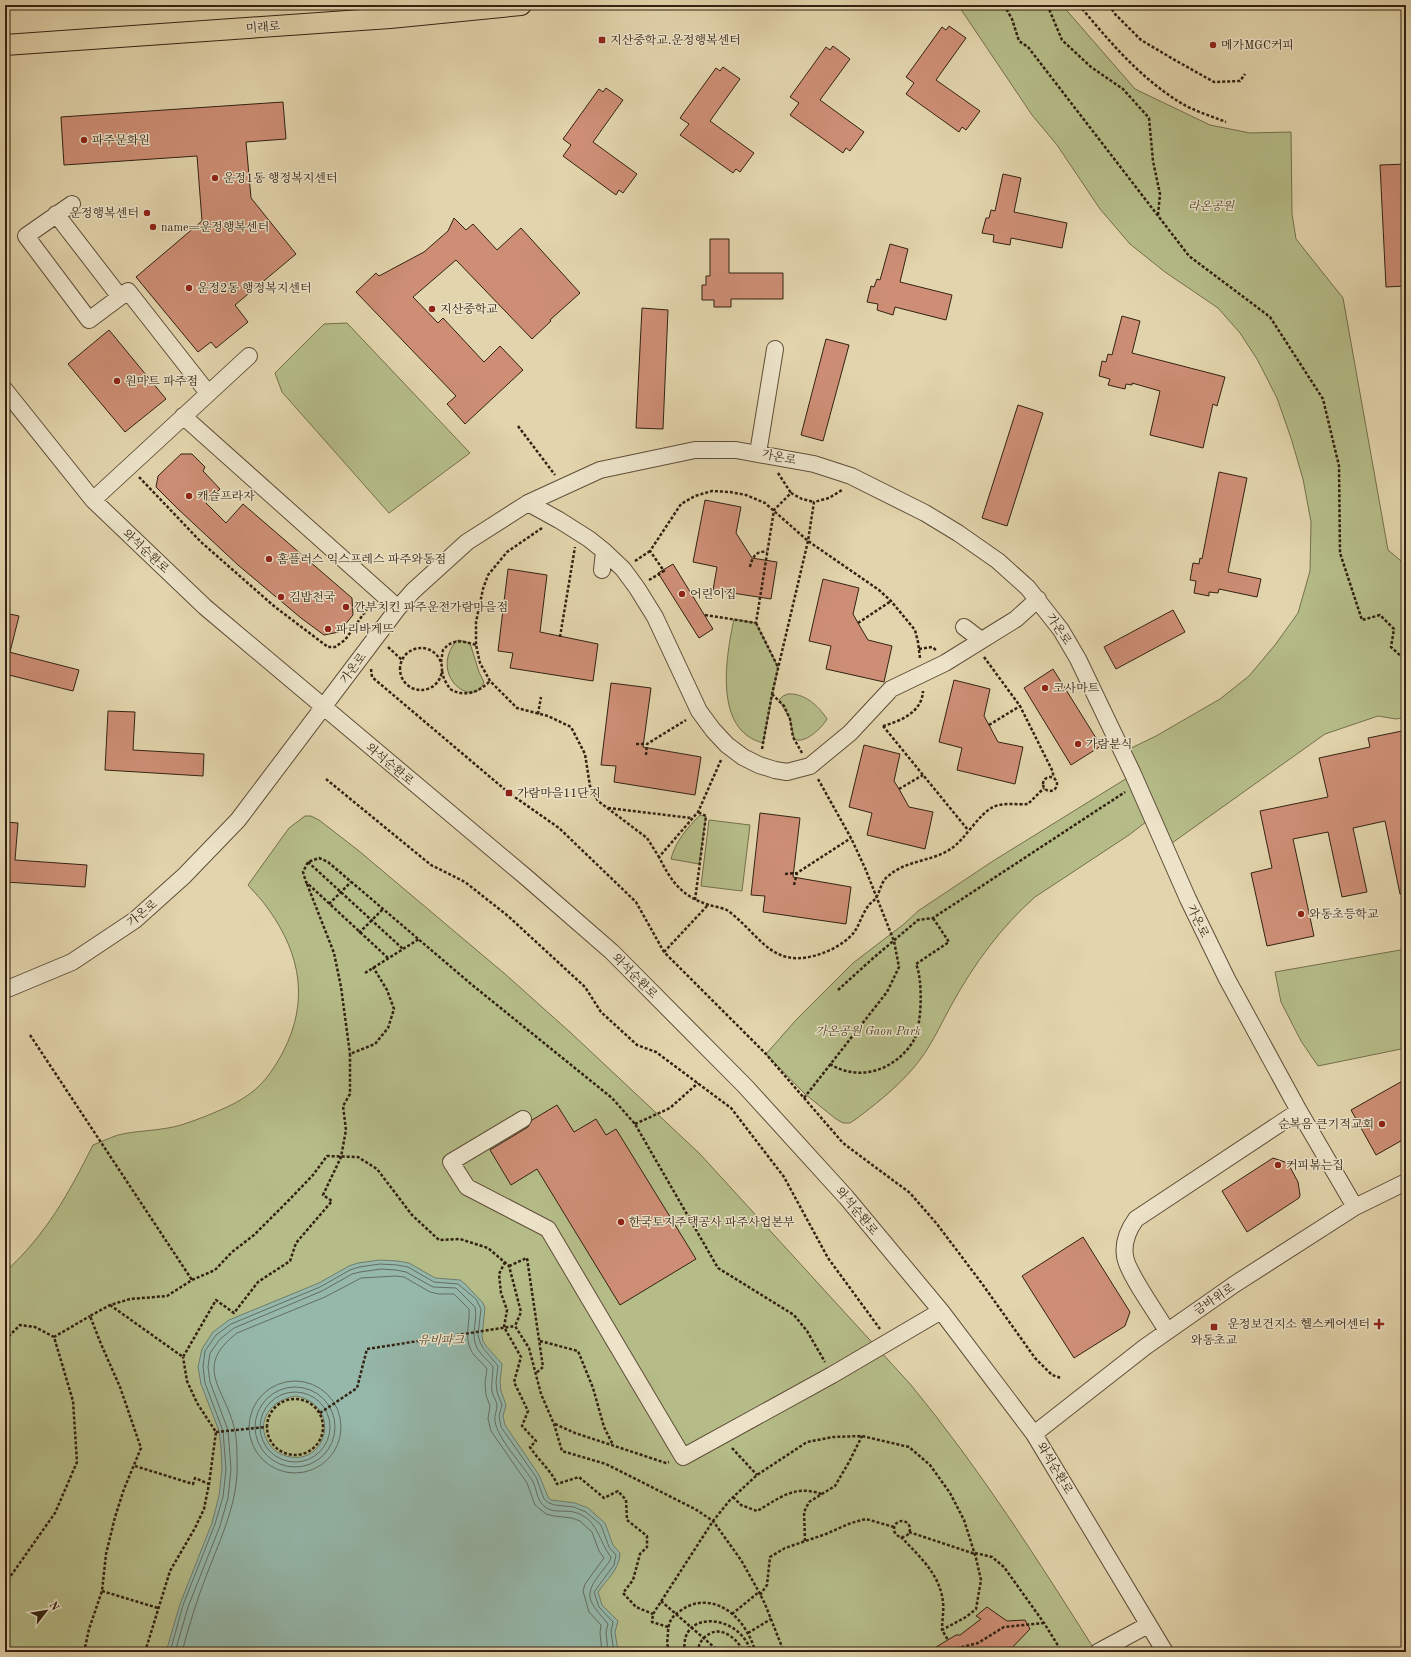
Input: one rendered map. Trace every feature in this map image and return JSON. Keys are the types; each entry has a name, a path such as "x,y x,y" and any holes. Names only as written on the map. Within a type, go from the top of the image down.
{"main road":[{"name":"미래로","path":"5,45 389,12 521,5"}],"street":[{"path":"72,204 26,236 89,320 128,291 208,393"},
{"path":"56,214 120,298"},
{"path":"758,453 775,349"},
{"path":"93,500 249,356"},
{"name":"와석순환로","path":"5,390 93,500 205,607 527,878 612,952 745,1086 846,1197 941,1311 1034,1434 1164,1652"},
{"path":"183,416 398,608"},
{"name":"가온로","path":"5,990 72,962 136,920 159,900 238,820 398,608 413,591 467,542 528,503 600,470 696,450 736,450 758,453 814,464 852,476 925,513 958,533 998,561 1038,599 1061,630 1078,659 1133,774 1188,899 1227,979 1299,1111 1355,1207"},
{"path":"528,503 577,532 604,551 623,569 655,617 699,711 713,730 727,745 743,757 759,765 775,770 787,772 810,766 850,733 891,689 945,663 1016,618 1038,599"},
{"path":"602,570 604,551"},
{"path":"964,627 978,642"},
{"path":"1167,1331 1126,1261 1125,1242 1133,1223 1136,1219 1299,1111"},
{"path":"523,1119 451,1162 467,1187 548,1229 683,1457 721,1437 941,1311"},
{"name":"금바위로","path":"1034,1434 1094,1386 1167,1331 1235,1284 1355,1207 1406,1182"},
{"path":"1098,1652 1148,1625"}],"path":[{"path":"1004,5 1012,19 1019,41 1028,47 1189,256 1270,317 1323,399 1339,466 1340,553 1362,620 1380,615 1394,629 1391,647 1403,658"},
{"path":"1050,5 1049,8 1062,40 1092,68 1123,89 1149,118 1153,161 1160,194 1158,215"},
{"path":"1079,5 1099,30 1139,73 1181,103 1226,122"},
{"path":"1109,5 1115,14 1141,40 1214,82 1240,82 1245,74"},
{"path":"518,426 563,487"},
{"path":"778,667 756,623 774,510 790,493 802,499 814,502 822,501 844,489 852,476"},
{"path":"138,477 201,542 275,607 328,647 335,647 345,640 367,609"},
{"path":"664,571 650,551 681,504 695,496 712,491 746,495 765,503 808,541 879,590 892,601 915,630 922,673 923,695 918,708 911,714 883,726"},
{"path":"759,765 772,694 808,541 814,502"},
{"path":"559,520 539,530 507,552 488,575 483,589 476,622 476,645 480,663 490,680 517,708 548,716 571,728 585,754 590,786 598,801 647,838 659,856 673,883 695,900 730,912 760,942 776,954 786,957 814,956 829,951 843,943 854,933 869,905 876,899 886,878 902,866 938,855 953,848 968,830 992,807 1005,804 1028,804 1044,788"},
{"path":"560,637 577,532"},
{"path":"750,567 753,558 757,554 767,552"},
{"path":"858,623 892,601"},
{"path":"705,615 756,623"},
{"path":"476,645 459,640 449,644 443,650 442,665 442,672 436,684 424,690 411,688 402,678 400,671 402,660 407,654 418,648 425,648 436,654 442,665 444,679 450,689 469,694 484,686 490,680"},
{"path":"978,642 1020,706 1053,772 1053,777 1056,780 1056,788 1050,791 1044,788"},
{"path":"372,677 510,793 559,828 636,902 664,952 766,1054 843,1143 910,1193 937,1224 984,1285 1035,1358 1052,1375 1062,1378"},
{"path":"772,694 784,706 790,719 793,738 851,838 865,868 876,899 894,940 899,967 887,992 804,1098"},
{"path":"538,714 541,697"},
{"path":"988,724 1020,706"},
{"path":"871,709 883,726 968,830"},
{"path":"636,744 648,744 699,711"},
{"path":"646,756 648,744"},
{"path":"659,856 698,812 727,745"},
{"path":"899,789 923,775"},
{"path":"1044,788 1042,786 1044,779 1048,776 1053,777"},
{"path":"326,778 431,864 465,882 508,916 585,987 601,1012 637,1046 656,1052 731,1108 784,1177 828,1258 889,1341"},
{"path":"838,990 918,920 933,918 1127,791"},
{"path":"606,808 691,818"},
{"path":"695,900 706,816 698,812"},
{"path":"785,874 797,873 851,838"},
{"path":"145,1652 170,1571 195,1528 204,1509 210,1484 217,1432 197,1403 187,1381 183,1357 216,1300 234,1313 258,1282 290,1261 296,1243 332,1201 323,1194 341,1157 346,1130 343,1106 350,1094 350,1054 341,987 334,953 303,872 308,862 318,858 328,862 471,984 612,1098 635,1124 718,1268 794,1315 807,1331 832,1374"},
{"path":"308,862 404,948"},
{"path":"794,885 797,873"},
{"path":"306,882 359,933 388,958"},
{"path":"329,904 351,882"},
{"path":"664,952 708,905"},
{"path":"359,933 383,909"},
{"path":"830,1064 846,1072 870,1073 882,1070 904,1053 915,1039 921,1007 919,974 916,964 949,942 933,918"},
{"path":"365,973 419,939"},
{"path":"350,1054 375,1044 388,1028 394,1009 387,990 373,967"},
{"path":"30,1035 192,1280"},
{"path":"635,1124 670,1108 698,1083"},
{"path":"54,1337 110,1304 130,1299 167,1296 192,1280 215,1270 232,1252 254,1235 313,1174 327,1156 358,1157 377,1169 412,1215 439,1240 460,1239 488,1248 505,1262 509,1266 521,1312 515,1326"},
{"path":"509,1266 527,1258 544,1367 535,1374"},
{"path":"505,1262 499,1274 501,1293 507,1310 504,1327 520,1357 514,1382 528,1411 522,1426 536,1441 530,1447 538,1459 553,1475 557,1484 579,1477 604,1498 618,1492 626,1500 627,1520 647,1536 648,1547 640,1554 633,1580 624,1593 636,1607 653,1614"},
{"path":"110,1304 183,1357"},
{"path":"84,1652 89,1629 102,1591 106,1554 115,1517 124,1489 142,1448 120,1387 90,1316"},
{"path":"5,1340 20,1325 35,1327 54,1337 73,1401 77,1462 55,1513 5,1584"},
{"path":"320,1412 357,1388 367,1349 494,1328 515,1326"},
{"path":"515,1326 529,1348 541,1394 554,1424 562,1451 606,1464 695,1509 713,1521 741,1560 759,1593 784,1652"},
{"path":"540,1341 578,1351 593,1388 604,1427 613,1445"},
{"path":"297,1398 306,1400 320,1412 323,1423 323,1431 320,1441 311,1451 300,1456 288,1455 279,1450 273,1444 266,1427 267,1420 277,1404 287,1399 297,1398"},
{"path":"554,1424 666,1463 683,1457"},
{"path":"217,1432 266,1427"},
{"path":"668,1628 652,1622 653,1614 713,1521 733,1497 757,1475 807,1442 833,1437 862,1436 909,1447 930,1465 950,1494 964,1520 975,1553 981,1580 976,1609 966,1617 942,1630"},
{"path":"806,1541 804,1512 809,1502 835,1486 862,1436"},
{"path":"721,1437 757,1475"},
{"path":"135,1466 193,1484 195,1478 210,1484"},
{"path":"733,1497 741,1505 757,1511 780,1498 798,1491 823,1494"},
{"path":"732,1614 767,1585 770,1557 785,1548 851,1523 866,1519 894,1527"},
{"path":"909,1532 908,1525 904,1522 896,1523 894,1533 901,1537 933,1572 943,1600 942,1630 948,1640"},
{"path":"909,1532 992,1557 1004,1567 1044,1623 1061,1652"},
{"path":"901,1537 906,1536 909,1532"},
{"path":"102,1591 158,1608"},
{"path":"661,1601 715,1648"},
{"path":"670,1652 667,1638 670,1620 676,1614 693,1603 707,1602 720,1606 741,1622 754,1643 755,1652"},
{"path":"748,1633 771,1619"},
{"path":"685,1652 685,1639 687,1633 692,1628 706,1621 718,1621 731,1626 744,1635 751,1652"},
{"path":"942,1652 978,1643 1004,1627 1044,1623"},
{"path":"698,1652 700,1642 704,1638 712,1632 722,1631 730,1635 739,1643 744,1652"}],"green space":[{"name":"라온공원","path":"958,5 1062,5 1135,89 1210,125 1250,133 1291,132 1292,214 1296,239 1343,298 1388,550 1406,565 1406,717 1396,719 1378,716 1325,734 1165,848 1151,818 1129,835 1035,897 1000,933 979,960 960,989 930,1044 915,1066 892,1090 874,1105 850,1123 843,1123 805,1094 766,1054 796,1020 853,963 904,924 918,911 993,861 1132,775 1123,752 1156,736 1220,699 1249,676 1275,645 1298,613 1310,571 1311,522 1303,479 1277,398 1257,359 1240,333 1218,308 1165,272 1130,244 1100,209 1057,145 1032,115"},
{"path":"347,323 470,453 389,513 282,392 275,373 324,324"},
{"path":"734,619 756,623 778,667 763,743 747,735 736,723 730,708 726,672"},
{"path":"459,640 470,643 479,672 484,682 479,690 471,692 463,691 450,677 447,666 449,654 456,641"},
{"path":"788,694 794,694 810,701 827,719 817,731 803,740 794,739 790,719 779,700"},
{"path":"700,815 706,816 699,864 671,859 679,841"},
{"name":"유비파크","path":"305,816 311,816 319,820 359,851 505,974 571,1033 700,1154 911,1385 985,1482 1096,1652 5,1652 5,1272 20,1258 45,1228 75,1180 93,1145 118,1135 181,1125 221,1110 249,1095 261,1084 275,1066 291,1033 296,1015 298,979 288,944 280,927 262,900 248,885 289,828"},
{"path":"709,820 750,825 742,891 701,886"},
{"path":"1406,949 1406,1048 1318,1066 1301,1041 1281,1002 1275,972"}],"water":[{"path":"380,1260 409,1263 435,1278 460,1280 483,1303 485,1308 482,1336 483,1341 502,1364 500,1382 501,1391 506,1405 503,1416 505,1425 539,1475 548,1497 551,1500 575,1503 588,1508 605,1523 613,1545 620,1553 618,1564 598,1592 602,1605 618,1621 615,1632 618,1652 166,1652 180,1604 212,1523 219,1496 222,1469 221,1447 219,1431 201,1384 198,1367 202,1349 213,1332 229,1320 319,1283 349,1266 358,1263","holes":["296,1396 311,1402 320,1411 324,1422 324,1434 320,1445 311,1453 300,1457 286,1456 276,1452 269,1444 265,1435 265,1419 268,1412 273,1406 287,1398"]}],"building":[{"path":"949,26 966,38 936,80 980,111 966,130 962,127 959,132 906,94 914,83 906,77 942,27 946,30"},
{"path":"833,46 850,59 820,100 864,132 850,151 846,148 843,153 790,115 799,103 790,97 826,47 830,50"},
{"path":"723,67 740,79 710,121 754,153 740,172 736,169 733,173 680,135 689,124 680,118 716,68 720,71"},
{"path":"606,88 623,100 593,142 637,174 623,193 619,190 616,195 563,156 571,145 563,139 599,89 603,92"},
{"path":"283,102 286,139 246,142 251,198 296,254 235,305 248,322 216,348 211,342 198,352 136,277 202,221 197,156 64,165 61,117"},
{"path":"1406,164 1406,286 1386,287 1380,165"},
{"path":"1003,174 1021,178 1014,212 1067,223 1062,248 1011,238 1010,245 993,242 994,235 982,233 986,218 989,218 991,210 995,211"},
{"path":"454,218 466,230 473,224 497,250 521,228 580,293 550,320 551,321 532,339 456,260 413,297 438,323 443,318 484,362 500,346 523,370 465,424 447,404 456,396 356,292 376,273 379,276 424,252 448,231"},
{"path":"710,239 729,239 729,273 783,273 783,299 731,299 731,307 714,307 714,300 702,300 702,285 706,285 706,276 710,276"},
{"path":"890,244 908,249 900,282 952,295 946,320 895,307 893,315 877,310 878,304 867,302 871,286 874,287 877,279 880,280"},
{"path":"642,308 668,310 663,429 636,428"},
{"path":"1122,316 1140,321 1132,353 1225,377 1217,406 1213,404 1203,448 1150,435 1160,391 1132,383 1132,385 1126,384 1125,389 1108,385 1110,379 1099,376 1102,361 1106,362 1108,354 1112,355"},
{"name":"원마트 파주점","path":"109,330 166,399 125,432 68,364"},
{"path":"826,339 849,345 823,441 801,435"},
{"path":"1018,405 1043,413 1007,526 982,518"},
{"path":"181,454 192,454 205,467 203,471 220,489 206,503 226,523 243,504 352,598 353,615 339,632 324,635 301,618 238,565 156,487 158,476"},
{"path":"1219,472 1247,478 1228,572 1261,579 1257,597 1219,589 1218,593 1209,592 1209,596 1194,593 1196,581 1190,580 1193,563 1199,564 1200,558 1202,559"},
{"path":"705,500 741,507 736,533 752,558 777,562 771,599 713,590 717,567 693,562"},
{"name":"어린이집","path":"673,564 713,629 699,638 658,573"},
{"path":"508,569 547,575 540,632 598,644 593,681 510,668 513,653 498,651"},
{"path":"823,579 859,588 853,614 858,623 868,640 892,646 884,682 826,669 831,646 809,641"},
{"path":"1173,610 1185,632 1116,669 1104,647"},
{"path":"5,613 19,616 10,652 5,651"},
{"path":"5,651 79,670 73,691 5,674"},
{"path":"1053,669 1101,746 1071,765 1024,688"},
{"path":"954,680 990,689 984,716 998,742 1023,747 1015,784 957,770 962,748 939,742"},
{"path":"611,683 651,688 643,747 701,757 695,795 614,782 616,766 601,765"},
{"path":"108,711 135,712 133,750 204,754 203,776 105,770"},
{"name":"와동초등학교","path":"1402,731 1406,750 1406,893 1400,894 1385,821 1353,828 1367,892 1342,897 1328,832 1293,839 1314,936 1267,946 1251,873 1272,868 1260,811 1328,797 1319,758 1370,747 1368,738"},
{"path":"864,745 900,754 894,781 909,807 933,812 925,849 867,835 872,813 849,807"},
{"path":"760,813 800,818 793,877 851,887 846,924 763,912 765,896 751,895"},
{"path":"5,822 18,823 15,860 87,865 85,887 5,882"},
{"name":"순복음 큰기적교회","path":"1406,1079 1406,1138 1376,1155 1351,1110"},
{"name":"한국토지주택공사 파주사업본부","path":"557,1105 574,1132 596,1119 606,1135 616,1129 696,1259 620,1305 537,1169 511,1185 490,1150 528,1127 532,1120"},
{"path":"1273,1158 1285,1162 1290,1167 1298,1182 1299,1198 1247,1232 1222,1191"},
{"path":"1083,1237 1130,1312 1125,1326 1074,1358 1022,1276"},
{"path":"987,1607 1007,1621 1025,1620 1030,1629 1008,1652 928,1652 956,1635 960,1635 981,1619 976,1616"}],"place":[{"name":"지산중학교.운정행복센터","path":"602,40"},
{"name":"메가MGC커피","path":"1213,45"},
{"name":"파주문화원","path":"84,140"},
{"name":"운정1동 행정복지센터","path":"215,178"},
{"name":"운정행복센터","path":"147,213"},
{"name":"name=운정행복센터","path":"153,227"},
{"name":"운정2동 행정복지센터","path":"189,288"},
{"name":"지산중학교","path":"432,309"},
{"name":"원마트 파주점","path":"117,381"},
{"name":"캐슬프라자","path":"189,496"},
{"name":"홈플러스 익스프레스 파주와동점","path":"269,559"},
{"name":"어린이집","path":"682,594"},
{"name":"김밥천국","path":"281,597"},
{"name":"깐부치킨 파주운전가람마을점","path":"346,607"},
{"name":"파리바게뜨","path":"328,629"},
{"name":"코사마트","path":"1045,688"},
{"name":"가람분식","path":"1078,744"},
{"name":"가람마을11단지","path":"509,793"},
{"name":"와동초등학교","path":"1301,914"},
{"name":"순복음 큰기적교회","path":"1382,1124"},
{"name":"커피볶는집","path":"1278,1165"},
{"name":"한국토지주택공사 파주사업본부","path":"621,1222"},
{"name":"운정보건지소 헬스케어센터","path":"1379,1324"},
{"name":"와동초교","path":"1214,1327"}],"park label":[{"name":"가온공원 Gaon Park","path":"868,1031"}]}
